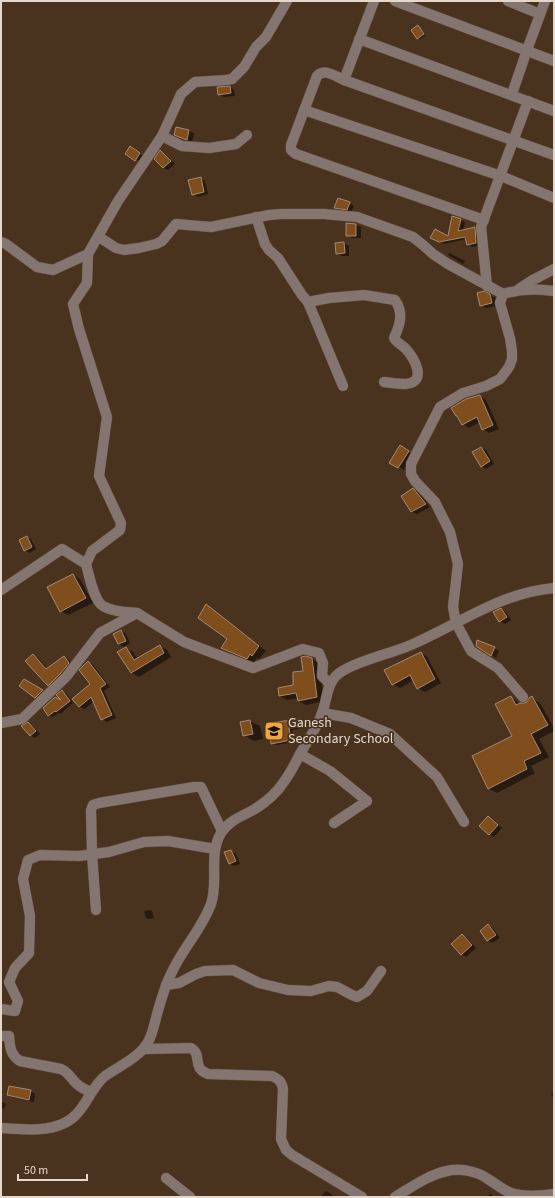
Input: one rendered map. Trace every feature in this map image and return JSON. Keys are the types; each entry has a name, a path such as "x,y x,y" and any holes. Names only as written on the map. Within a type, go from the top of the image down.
{"street":[{"path":"86,564 92,551 120,530 121,523 99,476 107,417 72,304 87,283 88,254 118,201 162,136 181,94 195,82 232,79 244,67 256,47 266,36 287,1"},
{"path":"344,80 374,1"},
{"path":"394,1 554,61"},
{"path":"508,1 540,14"},
{"path":"512,94 545,1"},
{"path":"359,40 512,94 554,111"},
{"path":"484,220 296,154 291,150 291,145 317,76 321,72 325,72 554,155"},
{"path":"487,286 481,227 528,101"},
{"path":"304,110 500,176 554,198"},
{"path":"162,136 182,146 209,148 236,144 247,135"},
{"path":"99,237 116,248 124,250 156,244 162,241 176,224 211,227 256,217 281,214 324,214 356,217 413,237 433,254 448,264 503,294 519,290 546,289 554,291"},
{"path":"256,217 265,244 278,258 308,302 343,386"},
{"path":"1,242 6,244 37,267 53,270 88,254"},
{"path":"519,290 554,269"},
{"path":"503,294 500,303 510,338 512,351 512,360 509,367 500,379 486,386 463,393 440,407 411,464 411,474 435,502 450,532 458,564 453,607 456,623 471,651 498,668 523,697"},
{"path":"308,302 329,298 364,295 395,300 399,306 401,324 394,338 397,343 405,348 416,362 418,374 416,379 408,384 384,382"},
{"path":"1,590 62,549 86,564 97,600 103,606 114,610 137,613 184,642 253,668 303,649 319,653 323,663 322,676 330,684"},
{"path":"1,1128 30,1129 62,1125 71,1121 77,1115 91,1092 104,1078 136,1056 144,1048 151,1035 166,985 177,962 202,923 212,900 215,849 222,831 234,819 254,810 266,802 289,776 322,714 330,684 335,677 349,668 412,645 498,602 531,591 554,588"},
{"path":"1,723 22,719 66,677 100,633 137,613"},
{"path":"322,714 351,718 390,734 437,777 464,822"},
{"path":"300,754 330,771 367,801 334,823"},
{"path":"96,910 92,854 91,810 93,806 100,803 200,787 222,831"},
{"path":"1,1009 15,1012 18,1001 9,982 15,968 29,953 30,916 23,879 28,860 40,855 79,856 109,852 144,842 168,841 215,849"},
{"path":"166,985 179,983 205,971 233,970 259,982 288,990 311,991 329,986 337,987 357,997 366,990 381,971"},
{"path":"1,1036 9,1036 12,1054 15,1058 20,1061 67,1071 75,1083 81,1088 91,1092"},
{"path":"144,1048 191,1048 195,1050 197,1055 198,1068 208,1074 272,1076 279,1079 283,1090 281,1139 286,1150 362,1197"},
{"path":"395,1197 425,1179 437,1173 449,1170 464,1170 476,1173 513,1194 522,1196 554,1194"},
{"path":"166,1178 190,1197"}],"building":[{"path":"418,25 424,34 417,39 411,30"},
{"path":"230,86 231,93 218,95 217,87"},
{"path":"176,127 189,130 187,140 174,135"},
{"path":"130,146 140,153 135,161 125,154"},
{"path":"160,150 171,161 163,168 154,159"},
{"path":"201,177 204,192 192,195 188,180"},
{"path":"338,198 350,202 347,210 334,208"},
{"path":"452,216 461,219 458,231 475,227 476,243 467,245 465,237 439,242 430,238 435,229 448,236"},
{"path":"346,223 356,224 356,236 346,236"},
{"path":"344,242 345,253 336,254 335,243"},
{"path":"484,291 490,294 492,303 480,306 477,293"},
{"path":"480,395 493,425 482,430 477,417 462,425 451,408 466,399"},
{"path":"400,445 409,451 398,468 389,463"},
{"path":"481,447 490,461 481,467 472,452"},
{"path":"413,488 426,504 411,512 401,496"},
{"path":"27,536 32,547 24,551 19,540"},
{"path":"73,574 86,598 60,612 47,587"},
{"path":"206,604 259,646 252,656 250,654 247,659 221,648 227,639 198,618"},
{"path":"501,608 507,617 499,622 493,612"},
{"path":"121,630 126,641 118,644 113,634"},
{"path":"477,640 495,647 491,656 476,646"},
{"path":"160,645 164,653 131,673 117,652 126,647 134,660"},
{"path":"421,652 435,679 417,689 410,675 392,685 384,670"},
{"path":"33,654 46,669 64,656 69,663 48,686 25,661"},
{"path":"306,656 312,658 317,697 298,701 296,693 279,696 278,688 293,685 293,672 303,671 301,657"},
{"path":"88,661 106,684 100,688 112,715 101,720 91,697 79,707 72,699 90,684 79,670"},
{"path":"24,679 43,690 35,698 19,686"},
{"path":"62,690 70,701 56,712 55,711 48,716 43,708 55,697 61,700 56,695"},
{"path":"511,696 516,705 527,702 532,696 548,725 531,734 541,753 524,761 527,769 488,789 472,756 512,736 495,704"},
{"path":"301,719 302,726 289,728 291,740 271,744 268,723"},
{"path":"250,720 253,734 243,736 240,722"},
{"path":"28,722 36,731 30,736 21,726"},
{"path":"488,816 498,825 489,835 479,826"},
{"path":"231,850 236,861 229,864 224,852"},
{"path":"488,924 496,935 487,941 480,931"},
{"path":"462,934 472,945 461,955 451,944"},
{"path":"9,1086 31,1090 29,1100 7,1095"}],"place":[{"name":"Ganesh Secondary School","path":"274,731"}]}
